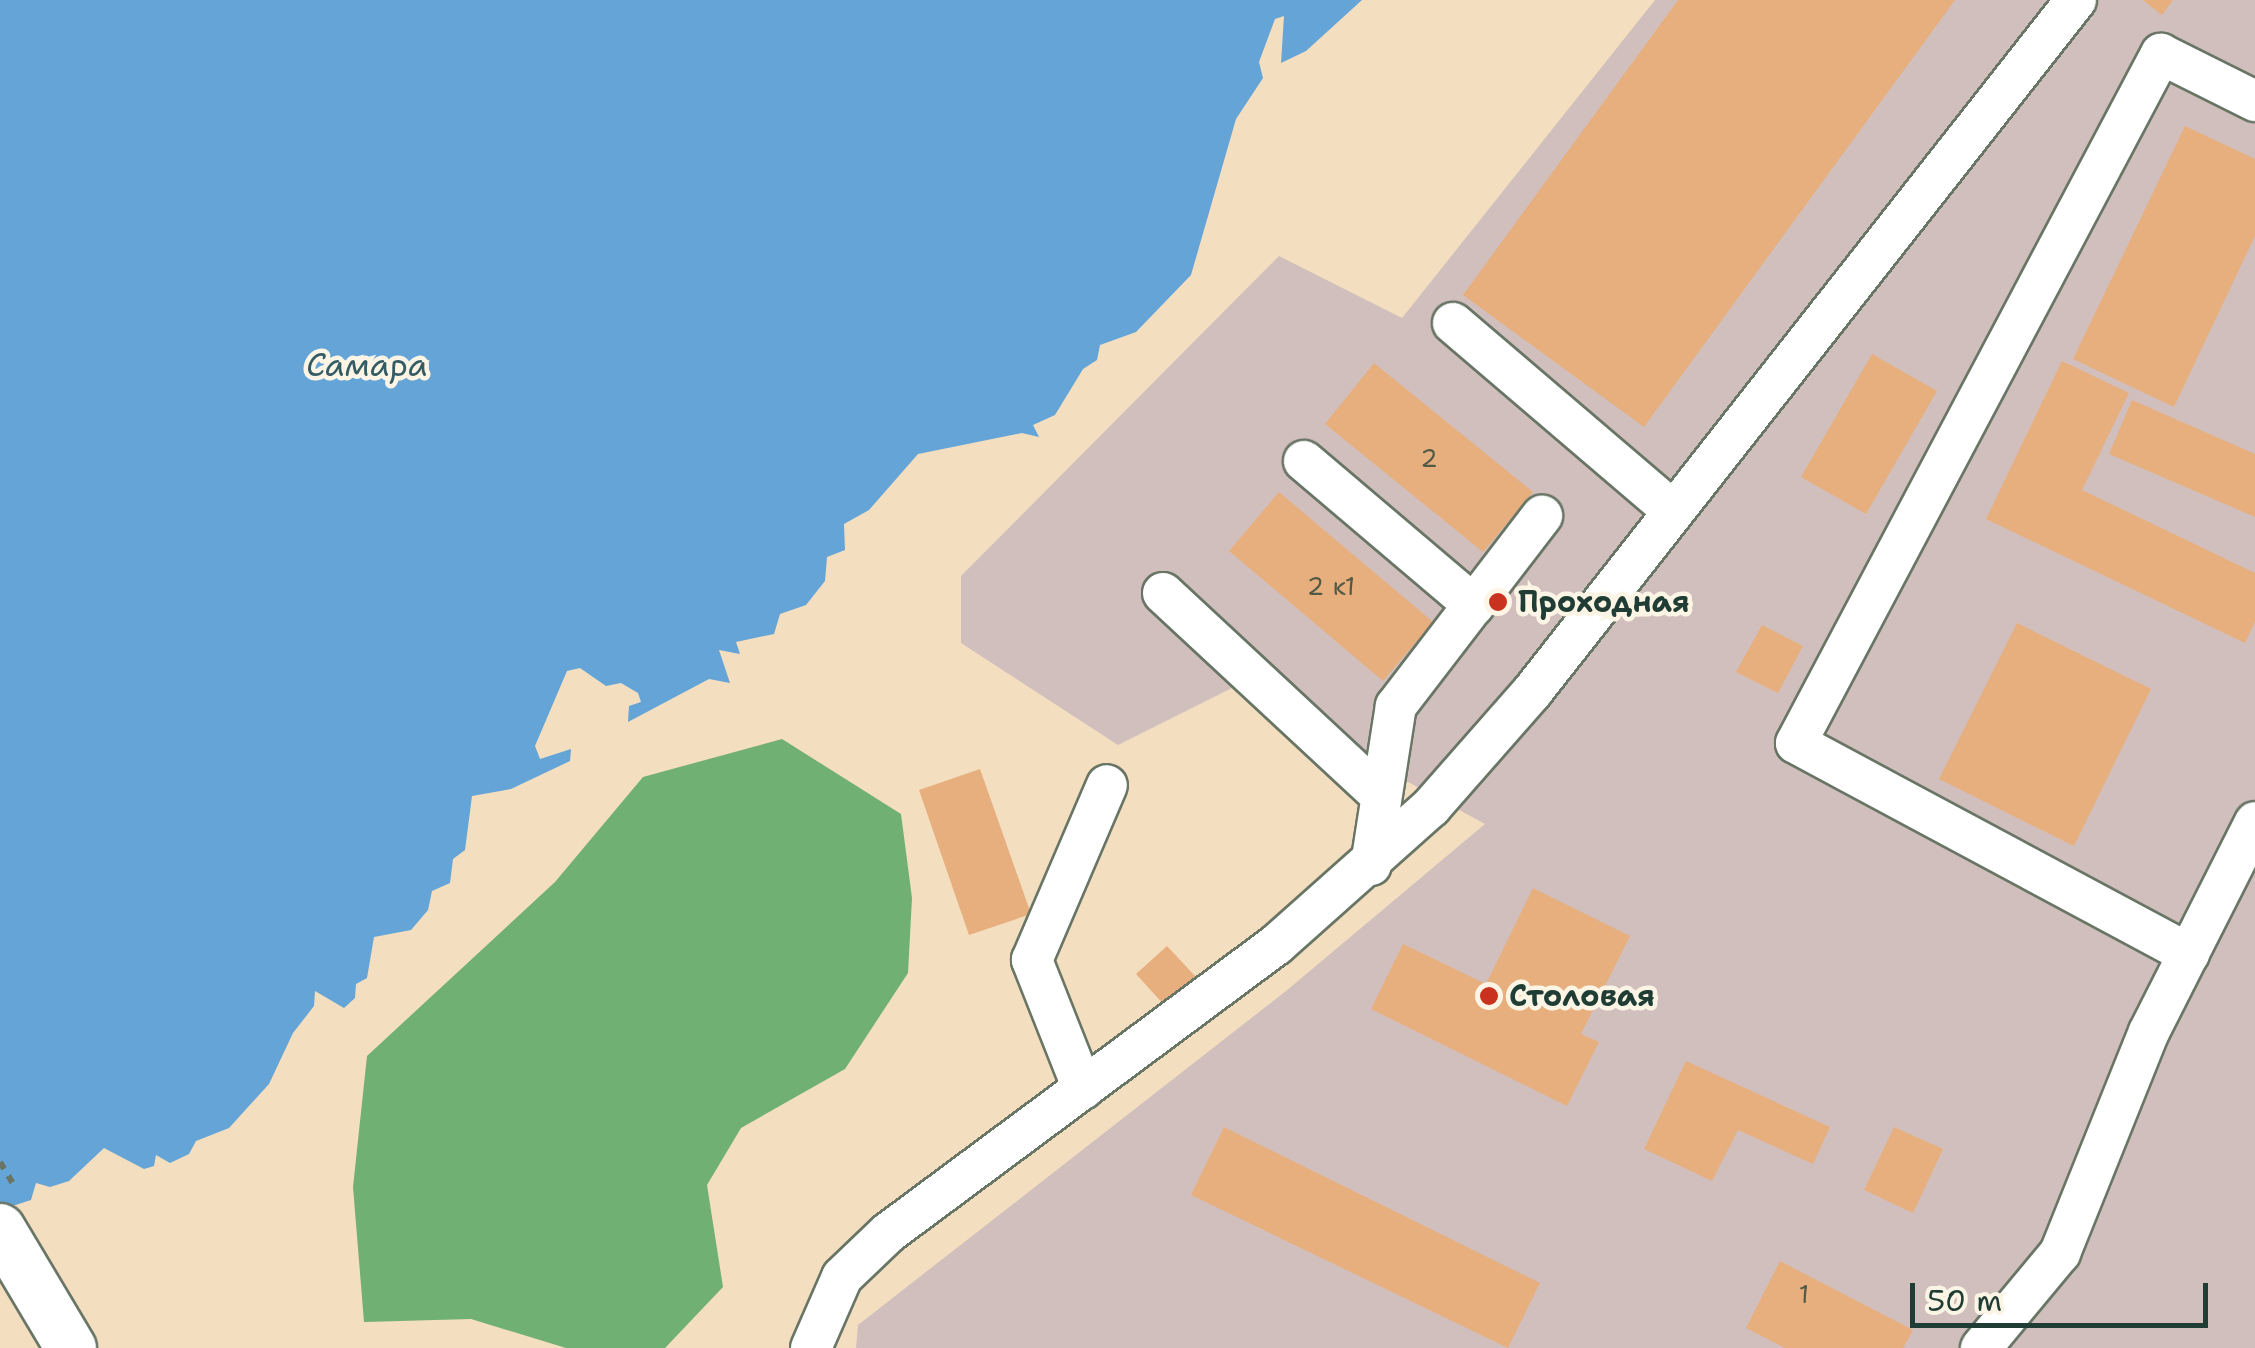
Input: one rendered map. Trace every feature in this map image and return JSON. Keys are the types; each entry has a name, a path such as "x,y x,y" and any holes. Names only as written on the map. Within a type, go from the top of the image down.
{"main road":[{"path":"0,1230 70,1348"}],"street":[{"path":"811,1348 842,1278 888,1233 1083,1089 1371,865 1532,692 2076,0"},
{"path":"2188,954 1796,743 2160,54 2255,102"},
{"path":"1453,324 1674,510"},
{"path":"1304,461 1474,604"},
{"path":"1371,865 1378,794 1396,706 1542,516"},
{"path":"1163,594 1378,794"},
{"path":"1083,1089 1032,960 1108,785"},
{"path":"1981,1348 2060,1253 2149,1032 2255,822"}],"shaded area":[{"path":"1655,0 2255,0 2255,1348 856,1348 858,1325 1286,991 1485,824 1366,759 1258,675 1118,745 961,643 961,576 1279,256 1402,318"}],"green space":[{"path":"782,739 901,814 912,898 908,973 845,1069 741,1128 707,1185 723,1287 665,1348 566,1348 471,1319 364,1322 353,1187 367,1056 555,882 643,777"}],"water":[{"name":"Самара","path":"0,0 1362,0 1306,51 1281,63 1284,16 1275,19 1259,62 1263,78 1236,119 1191,275 1136,332 1100,345 1097,360 1083,369 1055,415 1033,425 1039,437 1022,433 918,454 869,510 844,524 845,550 827,557 825,581 806,605 780,614 774,634 736,642 740,654 719,650 730,683 709,679 628,722 629,706 641,702 638,693 621,683 606,686 580,668 567,671 535,746 540,759 571,749 570,761 511,789 472,796 465,850 453,859 450,883 432,891 428,910 411,930 374,937 367,978 356,984 355,998 344,1008 315,991 314,1006 293,1033 269,1084 229,1128 196,1141 189,1154 170,1163 156,1155 154,1166 144,1169 104,1148 69,1181 50,1187 36,1183 31,1200 0,1210"}],"building":[{"path":"1678,0 1955,0 1644,427 1463,295"},
{"path":"2143,0 2173,0 2162,15"},
{"path":"2185,126 2255,159 2255,236 2174,407 2073,359"},
{"path":"1872,354 1937,391 1866,514 1801,477"},
{"path":"2062,361 2129,393 2082,490 2255,573 2255,622 2245,643 1986,519"},
{"path":"1374,363 1533,492 1483,552 1325,424"},
{"path":"2132,400 2255,454 2255,517 2109,454"},
{"path":"1279,492 1433,622 1383,681 1229,551"},
{"name":"Проходная","path":"1496,589 1511,601 1500,614 1485,602"},
{"path":"2017,623 2151,689 2074,846 1939,779"},
{"path":"1762,625 1803,646 1778,693 1736,672"},
{"path":"980,769 1031,914 969,935 919,790"},
{"name":"Столовая","path":"1533,888 1630,936 1581,1034 1599,1042 1567,1106 1371,1009 1403,944 1486,984"},
{"path":"1167,946 1196,977 1165,1006 1136,974"},
{"path":"1686,1061 1830,1127 1813,1164 1738,1130 1712,1181 1644,1149"},
{"path":"1224,1127 1540,1283 1508,1348 1191,1195"},
{"path":"1894,1127 1943,1149 1913,1213 1864,1190"},
{"path":"1780,1261 1913,1330 1903,1348 1785,1348 1746,1328"}],"place":[{"name":"Проходная","path":"1498,602"},
{"name":"Столовая","path":"1489,996"}]}
